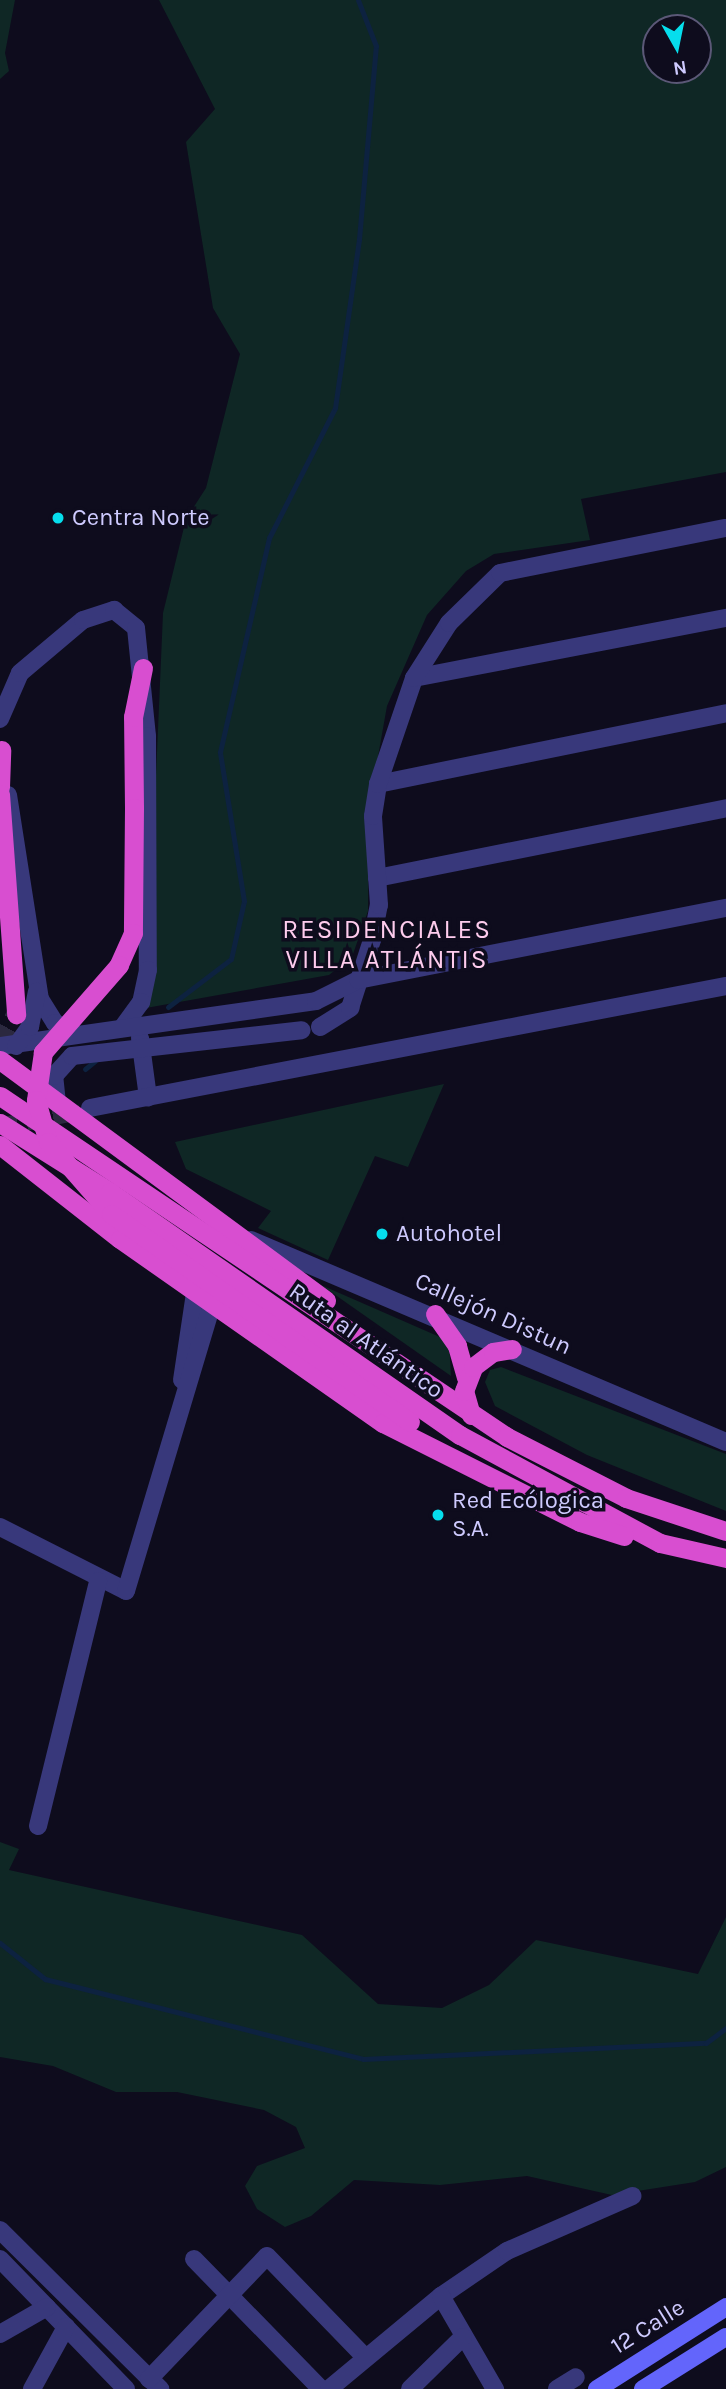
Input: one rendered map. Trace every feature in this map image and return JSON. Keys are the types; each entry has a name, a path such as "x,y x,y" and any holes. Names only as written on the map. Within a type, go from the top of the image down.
{"highway":[{"path":"143,667 133,717 133,933 119,965 43,1052 36,1100 48,1142 111,1214 410,1422 438,1452"},
{"path":"0,787 1,750"},
{"path":"0,794 16,1014"},
{"path":"0,1060 395,1352 424,1385"},
{"name":"Ruta al Atlántico","path":"0,1096 471,1415 626,1498 726,1531"},
{"name":"Ruta al Atlántico","path":"0,1123 110,1192 460,1436 660,1543 726,1558"},
{"path":"0,1145 309,1376 438,1452 580,1522 660,1543"},
{"path":"435,1314 457,1346 467,1378 471,1415"},
{"path":"467,1378 481,1358 512,1349"}],"main road":[{"name":"12 Calle","path":"597,2389 726,2307"},
{"name":"12 Calle","path":"643,2389 726,2337"}],"street":[{"path":"57,1103 54,1076 64,1060 316,1027 346,1014 372,940 377,878 378,785 414,678 449,623 500,572 726,528"},
{"path":"0,719 20,673 99,612 114,610 131,621 143,667 149,970 141,1002 130,1026"},
{"path":"414,678 726,618"},
{"path":"378,785 726,713"},
{"path":"0,740 37,985 46,1012 77,1035"},
{"path":"377,878 726,808"},
{"path":"8,1046 130,1026 316,1001 358,980 726,908"},
{"path":"8,1046 30,1027 37,985"},
{"path":"90,1108 726,986"},
{"path":"316,1001 327,1010 316,1027"},
{"path":"130,1026 141,1048 148,1097"},
{"name":"Callejón Distun","path":"237,1235 435,1314 726,1442"},
{"path":"182,1394 195,1293"},
{"path":"0,1527 98,1581 128,1588 182,1394 212,1305"},
{"path":"38,1826 98,1581"},
{"path":"329,2389 364,2356 441,2296 528,2240 632,2196"},
{"path":"0,2230 155,2384 267,2256 364,2356"},
{"path":"0,2259 126,2389"},
{"path":"194,2259 228,2299 321,2389"},
{"path":"441,2296 495,2389"},
{"path":"0,2334 47,2307"},
{"path":"32,2389 66,2327"},
{"path":"410,2389 463,2337"},
{"path":"557,2389 576,2378"}],"green space":[{"path":"0,0 15,0 5,53 9,71 0,79"},
{"path":"159,0 726,0 726,472 581,499 590,540 494,554 466,571 427,615 387,706 369,807 368,911 352,957 329,975 146,1008 163,613 186,519 206,488 240,354 213,308 186,142 215,109"},
{"path":"444,1084 408,1167 375,1156 328,1260 258,1228 271,1211 186,1169 175,1142"},
{"path":"321,1285 449,1341 451,1376"},
{"path":"501,1367 726,1454 726,1511 587,1455 495,1406 485,1382 490,1370"},
{"path":"0,1842 19,1849 9,1870 302,1935 378,2004 442,2008 489,1985 536,1940 698,1974 726,1917 726,2167 695,2182 612,2195 527,2176 440,2185 354,2180 311,2216 285,2227 257,2209 245,2186 257,2166 305,2148 296,2127 264,2110 177,2092 116,2092 53,2066 0,2057"}],"waterway":[{"path":"168,1007 231,959 244,901 220,752 269,538 335,408 359,239 376,46 358,0"},
{"path":"85,1069 95,1061"},
{"path":"0,1943 45,1979 363,2059 706,2043 726,2028"}],"tunnel":[{"path":"0,1045 16,1014"},
{"path":"0,1127 79,1111"}],"place":[{"name":"Centra Norte","path":"58,518"},
{"name":"Autohotel","path":"382,1234"},
{"name":"Red Ecólogica S.A.","path":"438,1515"}],"district":[{"name":"RESIDENCIALES VILLA ATLÁNTIS","path":"387,945"}]}
